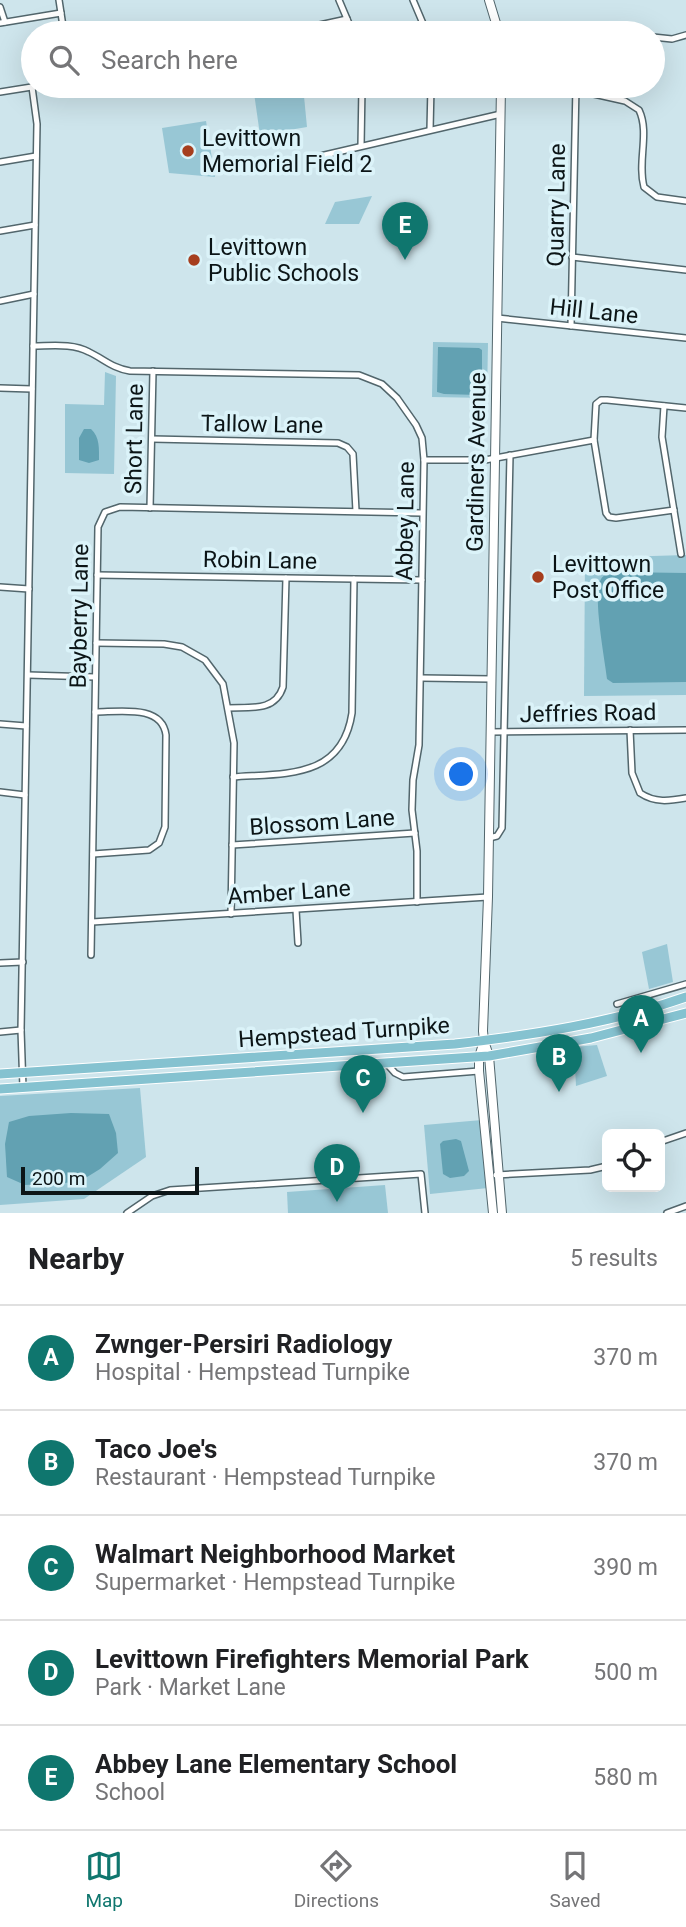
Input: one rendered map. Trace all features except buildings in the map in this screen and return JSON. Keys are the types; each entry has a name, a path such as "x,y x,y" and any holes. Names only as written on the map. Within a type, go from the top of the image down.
{"main road":[{"path":"491,1 496,21"},
{"name":"Gardiners Avenue","path":"484,1041 501,98"},
{"name":"Hempstead Turnpike","path":"0,1074 484,1041 586,1024 686,997"},
{"name":"Hempstead Turnpike","path":"0,1089 484,1056 591,1038 686,1013"},
{"path":"484,1041 494,1175 493,1213"},
{"path":"484,1056 479,1071 502,1213"}],"street":[{"path":"59,0 62,21"},
{"path":"338,21 347,19 339,0"},
{"path":"413,0 422,21"},
{"path":"0,7 2,22 61,13"},
{"path":"665,38 686,35"},
{"path":"0,92 21,88"},
{"path":"23,1088 21,1030 36,98"},
{"path":"361,146 362,98"},
{"path":"430,98 430,130"},
{"name":"Quarry Lane","path":"571,326 576,98"},
{"path":"611,98 639,110 643,124 644,187 657,197 686,201"},
{"path":"316,157 501,114"},
{"path":"0,162 36,156"},
{"path":"0,231 35,225"},
{"path":"572,257 686,270"},
{"path":"0,301 34,294"},
{"name":"Hill Lane","path":"498,318 686,338"},
{"name":"Abbey Lane","path":"33,345 79,348 117,369 344,374 373,379 390,390 416,425 422,438 424,460 419,745 412,810 417,851 417,902"},
{"name":"Short Lane","path":"150,508 153,371"},
{"path":"0,388 32,389"},
{"path":"674,510 609,517 604,505 594,440 596,404 607,400 686,408"},
{"path":"664,406 662,437 681,554"},
{"name":"Tallow Lane","path":"152,439 338,443 347,447 352,454 356,511"},
{"path":"424,460 485,460 594,440"},
{"name":"Gardiners Avenue","path":"489,838 498,836 502,828 510,455"},
{"name":"Bayberry Lane","path":"91,955 98,527 105,512 120,507 422,513"},
{"name":"Robin Lane","path":"97,575 422,580"},
{"path":"228,708 268,706 278,699 281,693 286,578"},
{"path":"233,777 307,771 328,759 342,744 352,713 354,579"},
{"path":"0,587 29,589"},
{"path":"96,643 164,645 191,651 205,660 218,675 226,692 234,743 231,914"},
{"path":"28,675 95,677"},
{"path":"421,678 491,679"},
{"path":"93,854 149,850 159,843 165,827 164,724 150,713 95,712"},
{"path":"0,724 26,726"},
{"path":"630,730 632,773 640,793 657,801 668,802 686,798"},
{"name":"Jeffries Road","path":"491,732 686,730"},
{"path":"0,792 25,795"},
{"name":"Blossom Lane","path":"232,845 415,833"},
{"name":"Amber Lane","path":"92,922 488,897"},
{"path":"296,910 298,943"},
{"path":"0,963 23,962"},
{"path":"617,1004 686,984"},
{"path":"0,1032 21,1030"},
{"path":"387,1064 403,1077 479,1071"},
{"path":"665,1141 686,1133"},
{"path":"494,1175 602,1167"},
{"path":"127,1213 152,1196 170,1190 418,1174 421,1174 425,1213"},
{"path":"667,1213 686,1206"}],"shaded area":[{"path":"255,98 304,98 307,127 260,135"},
{"name":"Levittown Memorial Field 2","path":"206,121 215,177 169,173 162,128"},
{"path":"372,196 359,224 325,224 335,202"},
{"path":"433,342 488,343 487,398 432,397"},
{"path":"438,347 482,350 482,386 478,395 437,392"},
{"path":"105,372 116,376 114,474 65,473 65,404 104,405"},
{"path":"84,429 91,429 96,436 99,460 89,463 79,460 79,438"},
{"path":"686,555 686,695 584,696 585,558"},
{"path":"615,572 686,573 686,682 613,683 607,679 598,599 602,577"},
{"path":"667,944 673,982 649,989 642,952"},
{"path":"597,1045 607,1076 576,1086 574,1047"},
{"path":"140,1088 146,1157 84,1199 0,1205 0,1096"},
{"path":"109,1114 116,1133 118,1153 79,1182 25,1185 7,1177 5,1144 9,1122 29,1116"},
{"path":"482,1120 488,1188 430,1194 424,1125"},
{"path":"456,1139 461,1141 469,1171 464,1176 450,1178 443,1174 440,1144"},
{"path":"385,1185 388,1213 288,1213 287,1192"}],"place":[{"name":"Levittown Memorial Field 2","path":"188,151"},
{"name":"Levittown Public Schools","path":"194,260"},
{"name":"Abbey Lane Elementary School","path":"405,260"},
{"name":"Levittown Post Office","path":"538,577"},
{"name":"Zwnger-Persiri Radiology","path":"641,1053"},
{"name":"Taco Joe's","path":"559,1092"},
{"name":"Walmart Neighborhood Market","path":"363,1113"},
{"name":"Levittown Firefighters Memorial Park","path":"337,1202"}]}
